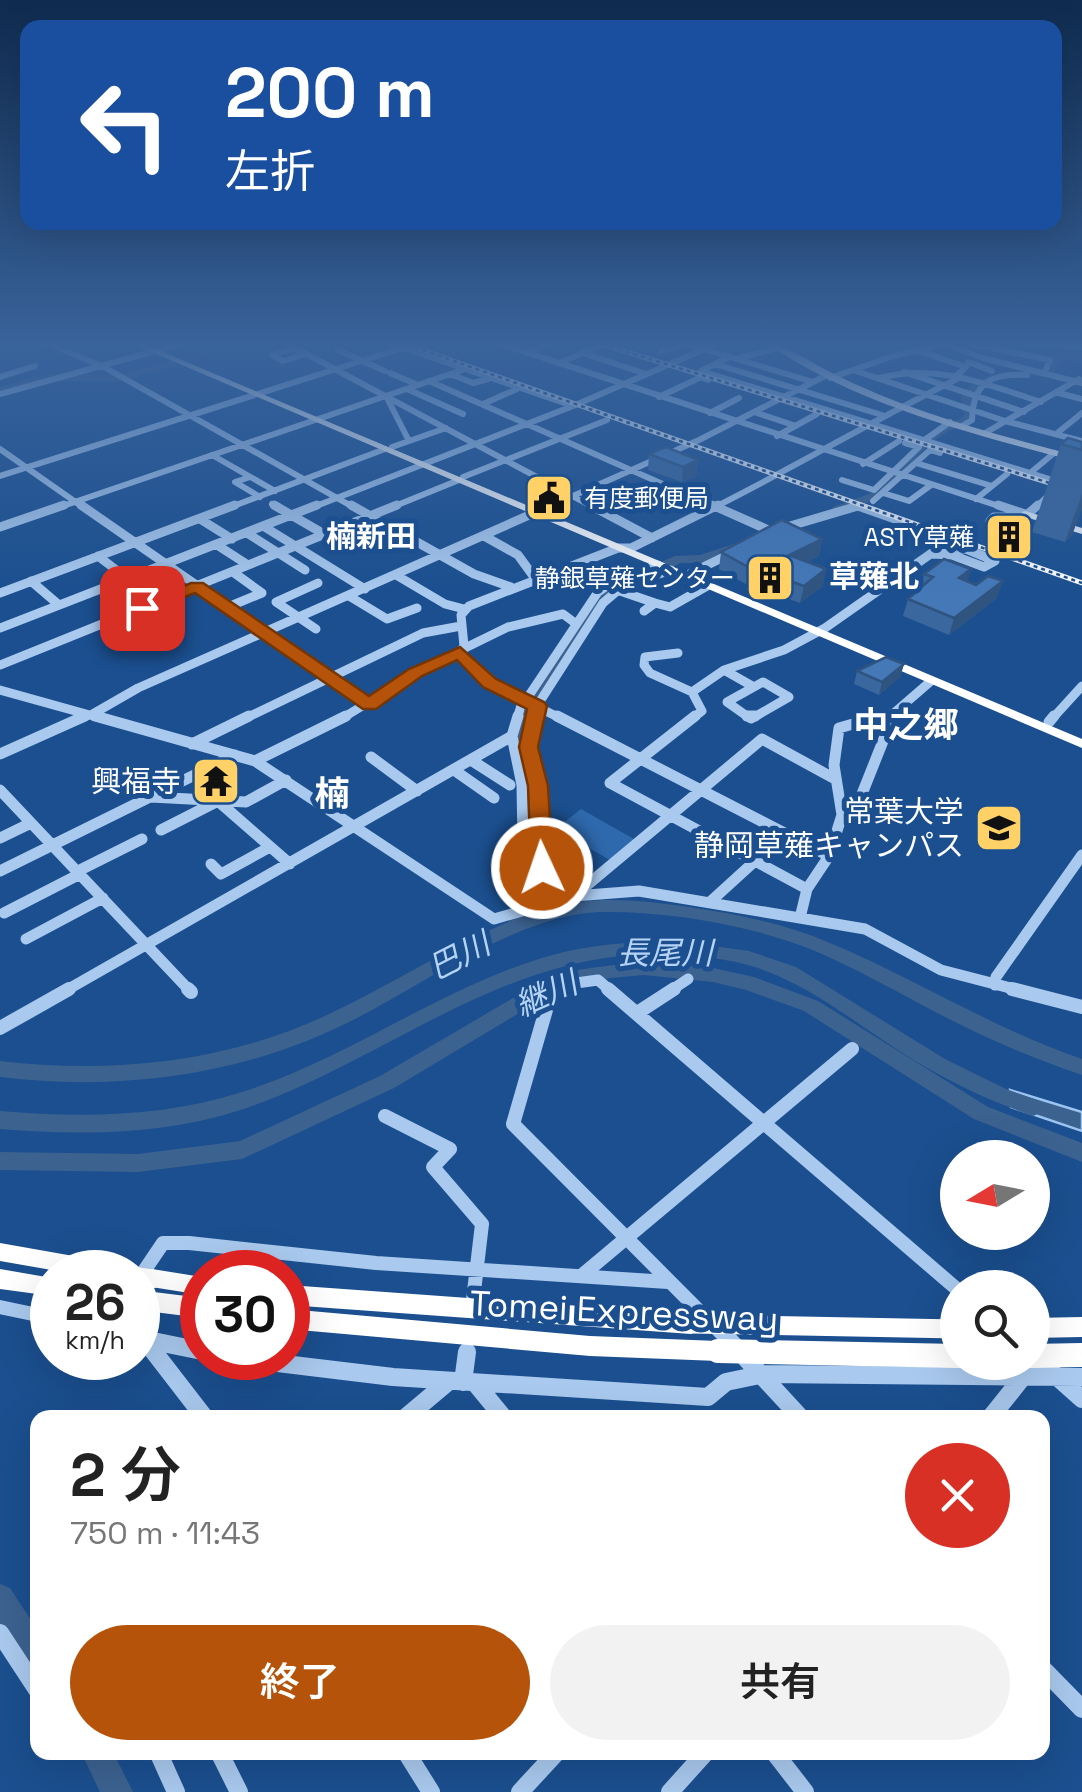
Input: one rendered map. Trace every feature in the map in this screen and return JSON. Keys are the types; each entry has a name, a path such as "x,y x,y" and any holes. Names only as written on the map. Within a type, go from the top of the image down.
{"highway":[{"path":"334,426 708,586 1082,736"},
{"path":"538,512 691,573 1082,744"},
{"path":"0,1252 30,1257"},
{"path":"0,1278 30,1283"},
{"name":"Tomei Expressway","path":"310,1297 691,1324 940,1329"},
{"name":"Tomei Expressway","path":"310,1321 590,1346 940,1356"},
{"path":"1050,1328 1082,1327"},
{"path":"1050,1355 1082,1354"}],"main road":[{"path":"961,426 1082,463"},
{"path":"1023,515 1082,531"}],"street":[{"path":"0,476 157,426"},
{"path":"208,426 440,556 511,587"},
{"path":"0,527 298,426"},
{"path":"400,426 408,442"},
{"path":"442,426 652,538"},
{"path":"0,628 524,426"},
{"path":"532,426 716,505 767,532 858,506 935,533 947,547"},
{"path":"0,665 593,426"},
{"path":"0,754 89,715 138,688 726,426"},
{"path":"745,426 1023,515 1045,502 1082,463"},
{"path":"778,436 796,426"},
{"path":"857,426 927,442 1063,486"},
{"path":"858,426 919,448 873,501"},
{"path":"927,442 928,434 951,426"},
{"path":"960,453 1000,426"},
{"path":"1020,426 1082,442"},
{"path":"1056,434 1066,426"},
{"path":"396,575 445,604 464,609 534,578 618,548 631,548 862,427"},
{"path":"0,593 446,428"},
{"path":"862,464 899,441"},
{"path":"0,449 369,705"},
{"path":"842,480 874,490 930,450 1007,474 1063,486"},
{"path":"1030,474 1054,453"},
{"path":"212,455 275,491"},
{"path":"916,463 992,486"},
{"path":"976,499 1007,474"},
{"path":"944,488 959,476"},
{"path":"250,477 236,482 260,496"},
{"path":"883,492 909,502 931,484"},
{"path":"272,504 324,534"},
{"path":"200,519 232,539"},
{"path":"263,526 364,588"},
{"path":"247,533 305,570"},
{"path":"484,536 518,555 534,578"},
{"path":"218,544 248,566"},
{"path":"692,692 724,670 784,650 821,630 932,554 947,547 966,549 996,562 984,567 952,555 932,554"},
{"path":"691,573 736,551"},
{"path":"98,556 128,578"},
{"path":"520,909 524,900 522,786 512,736 523,702 575,623 606,585 658,565"},
{"path":"544,904 538,786 528,747 537,706 577,642 617,590 670,570"},
{"path":"228,608 262,593 233,572"},
{"path":"31,581 59,605"},
{"path":"316,629 276,602 318,584"},
{"path":"617,590 670,607 708,586"},
{"path":"302,591 324,606"},
{"path":"349,596 387,619 418,608"},
{"path":"644,611 655,603"},
{"path":"142,608 168,629"},
{"path":"464,609 461,651 490,683 828,856"},
{"path":"255,761 369,705 416,672 475,646 485,636 563,614 575,623"},
{"path":"192,744 432,630 460,626"},
{"path":"564,640 577,642"},
{"path":"678,653 646,657 644,665 650,673 692,692 702,711 610,783 806,889"},
{"path":"724,670 754,687"},
{"path":"800,918 806,889 828,856 842,815 836,779 839,728 894,713 931,681"},
{"path":"764,682 789,698 750,719 727,702 754,687 764,682"},
{"path":"1048,722 1082,686"},
{"path":"0,690 255,761 494,919 574,896 639,891 873,932 924,962 995,985 1082,1006"},
{"path":"842,815 854,814 894,713"},
{"path":"0,1028 512,736"},
{"path":"574,896 762,739 836,779"},
{"path":"0,872 235,756"},
{"path":"371,757 417,791"},
{"path":"472,760 510,786"},
{"path":"454,770 494,798"},
{"path":"148,797 246,802 286,780"},
{"path":"0,790 5,804 31,823 190,992"},
{"path":"162,830 218,802"},
{"path":"218,802 290,864"},
{"path":"0,838 31,823"},
{"path":"4,913 142,839"},
{"path":"211,864 221,874 270,847"},
{"path":"995,985 996,977 1082,855"},
{"path":"710,902 754,861"},
{"path":"26,939 104,898"},
{"path":"637,1014 688,978"},
{"path":"794,1410 764,1374 514,1124 550,996 576,983 598,980 940,1275"},
{"path":"581,1276 852,1048"},
{"path":"385,1116 450,1148 433,1168 482,1224 473,1300"},
{"path":"160,1250 163,1243 668,1282"},
{"path":"0,1307 30,1313"},
{"path":"463,1382 467,1352"},
{"path":"160,1360 200,1410"},
{"path":"310,1366 463,1382 708,1397 726,1382 764,1374 940,1377"},
{"path":"1050,1370 1082,1399"},
{"path":"1050,1379 1082,1377"},
{"path":"996,1410 1020,1380"},
{"path":"418,1410 463,1382"},
{"path":"463,1382 495,1410"},
{"path":"0,1633 30,1679"},
{"path":"1050,1676 1082,1708"},
{"path":"162,1760 176,1792"},
{"path":"224,1760 239,1792"},
{"path":"414,1760 431,1792"},
{"path":"520,1792 549,1760"},
{"path":"670,1792 699,1760"},
{"path":"780,1760 806,1792"}],"shaded area":[{"path":"581,809 634,839 610,860 559,831 558,827"},
{"path":"1010,1090 1082,1112 1082,1131 1011,1107"}],"building":[{"path":"1068,438 1082,442 1082,450 1061,444"},
{"path":"666,447 698,460 683,467 649,454"},
{"path":"782,520 822,539 789,555 826,569 804,586 761,574 721,552"},
{"path":"944,559 971,569 959,578 976,585 988,576 1003,581 954,618 908,599 933,577 924,574"},
{"path":"886,657 904,664 882,682 857,671"}],"waterway":[{"path":"837,509 873,496 940,431 953,426"},
{"path":"536,917 527,846 532,788 521,737 538,693 593,607 609,589 679,559 701,559 743,545"},
{"name":"巴川","path":"0,1069 77,1076 116,1075 229,1058 334,1021 487,939 531,920 600,906 713,918 798,938 855,962 1014,1042 1082,1067"},
{"name":"長尾川","path":"0,1120 62,1124 125,1122 218,1108 301,1078 510,977 564,959 619,949 678,948 777,966 938,1065 1000,1096 1033,1107"},
{"name":"継川","path":"0,1161 138,1163 242,1150 387,1082 544,989 576,978 644,968 713,975 780,993 811,1006 981,1113 1082,1153"},
{"path":"0,1598 30,1645"},
{"path":"100,1760 117,1792"}],"railway":[{"path":"637,426 1082,583"},
{"path":"865,426 1082,493"}],"place":[{"name":"有度郵便局","path":"549,498"},
{"name":"ASTY草薙","path":"1009,537"},
{"name":"静銀草薙センター","path":"770,578"},
{"name":"興福寺","path":"216,781"},
{"name":"常葉大学 静岡草薙キャンパス","path":"999,828"}],"district":[{"name":"楠新田","path":"371,536"},
{"name":"草薙北","path":"874,576"},
{"name":"中之郷","path":"906,725"},
{"name":"楠","path":"332,794"}],"route":[{"path":"142,608 197,586 369,705 416,672 460,653 490,683 522,702 537,706 528,747 538,786 542,868"}]}
